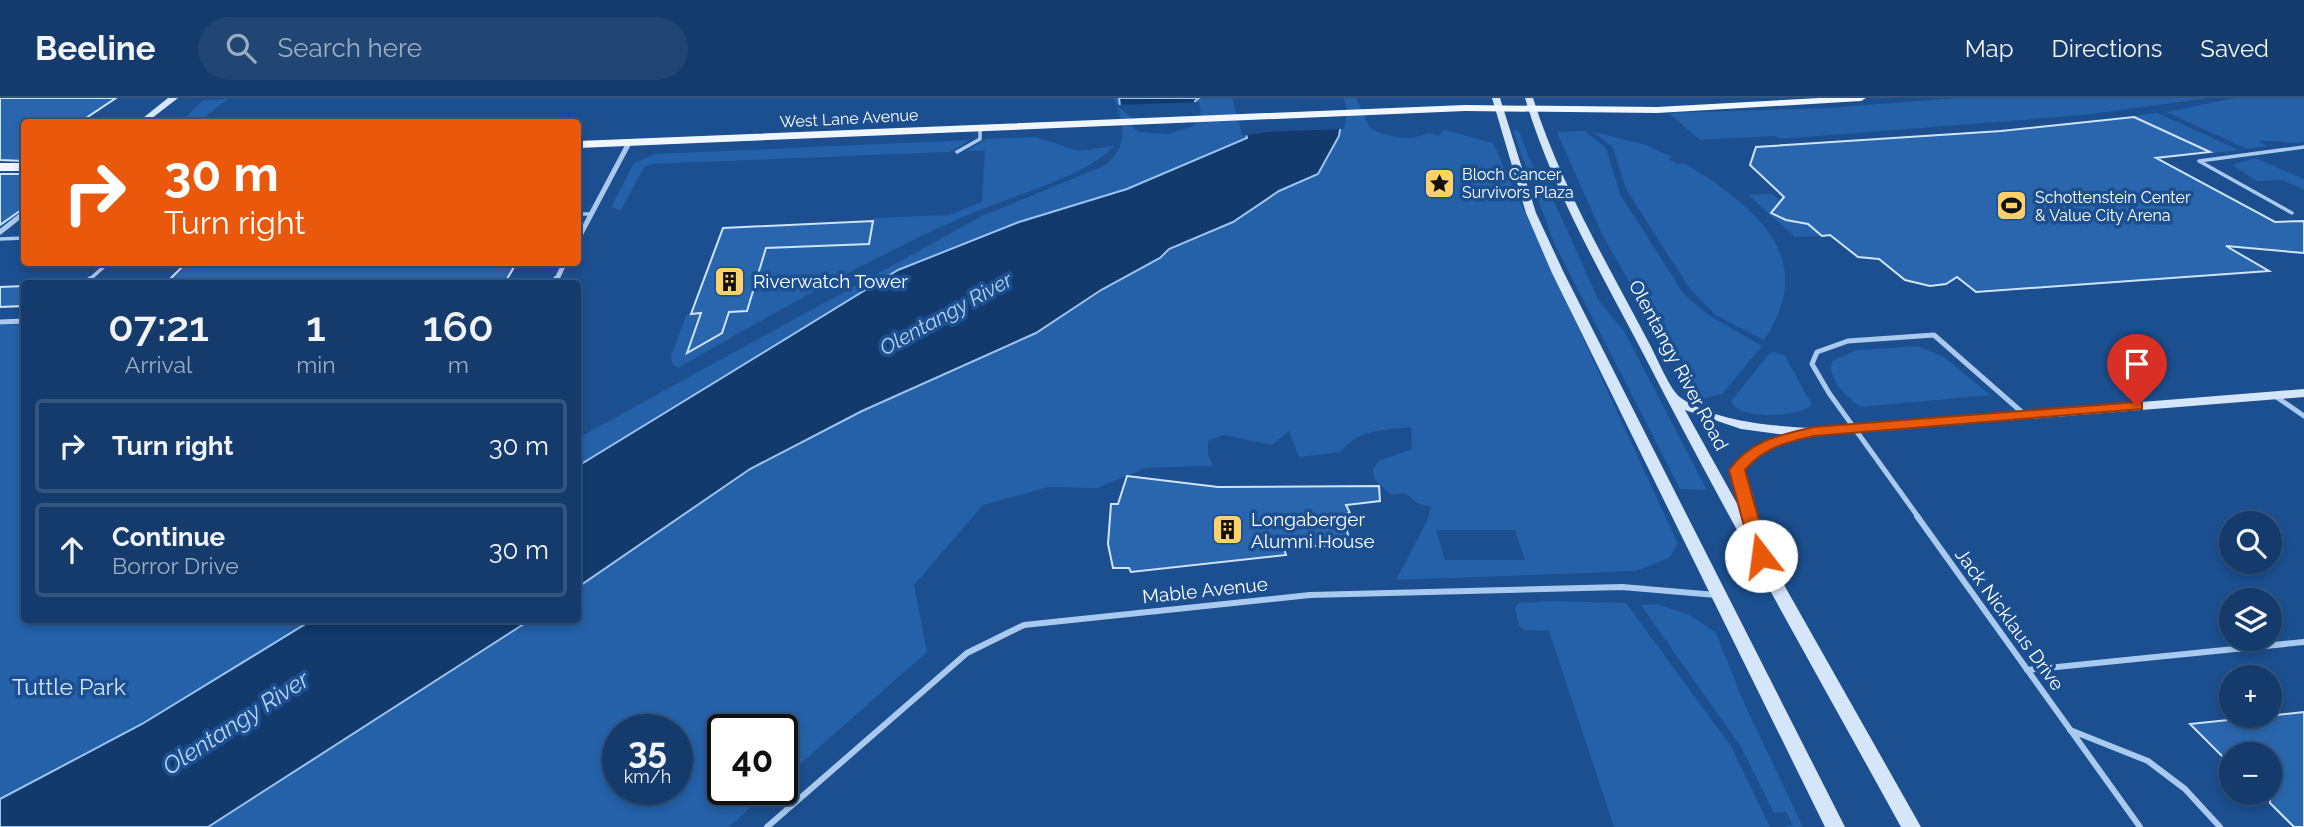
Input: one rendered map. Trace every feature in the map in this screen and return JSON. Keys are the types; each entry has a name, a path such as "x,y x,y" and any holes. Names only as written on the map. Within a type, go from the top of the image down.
{"main road":[{"path":"146,119 174,98"},
{"name":"West Lane Avenue","path":"1530,103 1628,98"},
{"name":"West Lane Avenue","path":"581,145 1390,111 1498,102 1724,106 1861,98"},
{"path":"1498,102 1504,133 1531,213 1591,340 1835,827"},
{"name":"Olentangy River Road","path":"1530,103 1585,232 1673,399 1911,827"},
{"path":"0,167 21,167"},
{"path":"1673,399 1735,425 1768,431 1814,432 2304,393"},
{"path":"1761,556 1737,470 1750,454 1777,440 1814,432"}],"street":[{"path":"581,233 629,143"},
{"path":"0,232 21,215"}],"lane":[{"path":"957,152 980,139 980,127"},
{"path":"2292,213 2199,160 2304,147"},
{"path":"581,214 591,214"},
{"path":"0,239 21,237"},
{"path":"89,280 105,266"},
{"path":"0,322 21,321"},
{"name":"Jack Nicklaus Drive","path":"2024,415 1934,335 1848,341 1817,352 1812,364 1855,429 2140,827"},
{"path":"2274,395 2304,416"},
{"name":"Mable Avenue","path":"766,827 967,653 1024,625 1322,595 1622,587 1719,595"},
{"path":"2027,670 2304,642"},
{"path":"2070,730 2148,761 2185,789 2220,827"}],"green space":[{"path":"1114,98 1119,98 1119,102 1196,110 1195,101 1199,98 1236,98 1247,138 1127,189 1019,222 898,270 581,464 581,436 982,216 1106,165 1121,142 1120,117"},
{"path":"1341,98 1356,98 1370,128 1385,134 1400,138 1428,133 1438,136 1444,130 1493,143 1678,544 1669,558 1636,571 1396,580 1426,523 1431,507 1417,503 1405,493 1391,495 1375,480 1373,470 1378,461 1412,449 1411,427 1364,435 1348,444 1341,452 1299,457 1289,431 1272,445 1224,435 1208,441 1208,454 1213,466 1146,468 1097,488 1049,487 983,505 914,585 927,652 798,766 798,714 707,714 707,805 753,805 729,827 208,827 525,623 581,623 581,585 750,469 862,411 1036,333 1101,290 1160,258 1169,249 1233,222 1279,191 1318,174 1339,136 1343,112","holes":["1436,530 1515,530 1525,560 1445,560"]},
{"path":"1957,98 2209,98 2084,115 1780,139 1775,136 1700,140 1669,113 1828,108"},
{"path":"2235,98 2304,98 2304,142 2258,141 2268,146 2247,149 2166,112"},
{"path":"228,99 202,119 184,119 203,100"},
{"path":"2158,113 2239,150 2213,153 2132,116"},
{"path":"1513,131 1519,131 1530,160 1553,199 1599,301 1624,331 1707,490 1680,489 1554,243"},
{"path":"1585,131 1606,148 1620,194 1683,293 1707,314 1762,346 1722,394 1698,400 1693,396 1602,234 1557,132"},
{"path":"1594,132 1646,145 1672,157 1668,159 1678,164 1684,163 1733,196 1771,235 1782,258 1785,282 1780,310 1764,340 1715,315 1690,289 1626,189 1613,148"},
{"path":"1036,137 1078,151 1114,146 1101,158 1063,178 973,212 885,254 678,368 672,364 671,355 687,314 747,311 765,251 773,248 869,244 873,218 949,215 982,202 985,151 966,151 986,139"},
{"path":"970,140 950,152 653,164 644,167 621,210 611,207 634,163 655,154"},
{"path":"2255,158 2304,179 2304,190 2283,180 2257,181 2232,165"},
{"path":"1772,194 1785,204 1773,211 1776,216 1808,224 1822,236 1795,237 1748,195"},
{"name":"Tuttle Park","path":"21,324 21,623 307,623 142,724 0,799 0,325"},
{"path":"1918,346 1944,357 1990,395 1861,407 1844,393 1832,375 1832,361 1857,350"},
{"path":"1770,353 1785,356 1812,405 1795,412 1769,415 1745,412 1736,407 1731,401"},
{"path":"1519,603 1626,603 1731,746 1770,827 1614,827 1549,631 1524,630 1519,625 1515,608"},
{"path":"1657,604 1690,615 1716,633 1744,703 1803,827 1783,827 1793,825 1786,812 1774,813 1741,747 1641,605"}],"water":[{"path":"1119,98 1199,98 1195,101 1196,110 1135,116 1120,106"},
{"name":"Olentangy River","path":"1236,98 1341,98 1343,112 1339,136 1318,174 1279,191 1233,222 1169,249 1160,258 1101,290 1036,333 862,411 750,469 581,585 581,464 898,270 1019,222 1127,189 1247,138"},
{"name":"Olentangy River","path":"307,623 525,623 208,827 0,827 0,799 142,724"}],"pier":[{"path":"1232,98 1344,98 1347,112 1344,129 1266,132 1243,136"},
{"path":"1199,102 1201,114 1193,126 1168,134 1139,132 1132,126 1132,118 1116,105"}],"building":[{"path":"0,98 116,98 84,119 21,119 21,161 0,160"},
{"name":"Schottenstein Center & Value City Arena","path":"2134,117 2210,152 2156,158 2275,222 2304,221 2304,253 2226,246 2269,271 1976,292 1957,277 1946,284 1930,286 1905,280 1879,259 1858,257 1830,235 1822,236 1808,224 1786,220 1771,213 1784,197 1750,165 1756,147 2001,131"},
{"path":"0,174 21,174 21,210 0,225"},
{"name":"Riverwatch Tower","path":"873,221 869,244 766,248 747,311 729,312 722,333 687,353 701,313 691,314 723,228"},
{"path":"183,266 515,266 506,280 169,280"},
{"path":"21,286 21,306 0,307 0,287"},
{"name":"Longaberger Alumni House","path":"1127,476 1218,487 1379,486 1380,501 1346,505 1350,513 1344,514 1350,546 1283,546 1286,555 1131,572 1129,568 1113,568 1108,544 1111,504 1118,504"},
{"path":"2304,712 2304,827 2294,827 2272,805 2282,805 2282,742 2219,742 2219,753 2190,724 2219,721 2219,728 2282,728 2282,714"}],"place":[{"name":"Bloch Cancer Survivors Plaza","path":"1439,183"},
{"name":"Schottenstein Center & Value City Arena","path":"2012,206"},
{"name":"Riverwatch Tower","path":"730,281"},
{"name":"Longaberger Alumni House","path":"1228,530"}],"route":[{"path":"1761,556 1737,470 1750,454 1777,440 1814,432 2137,406"}]}
